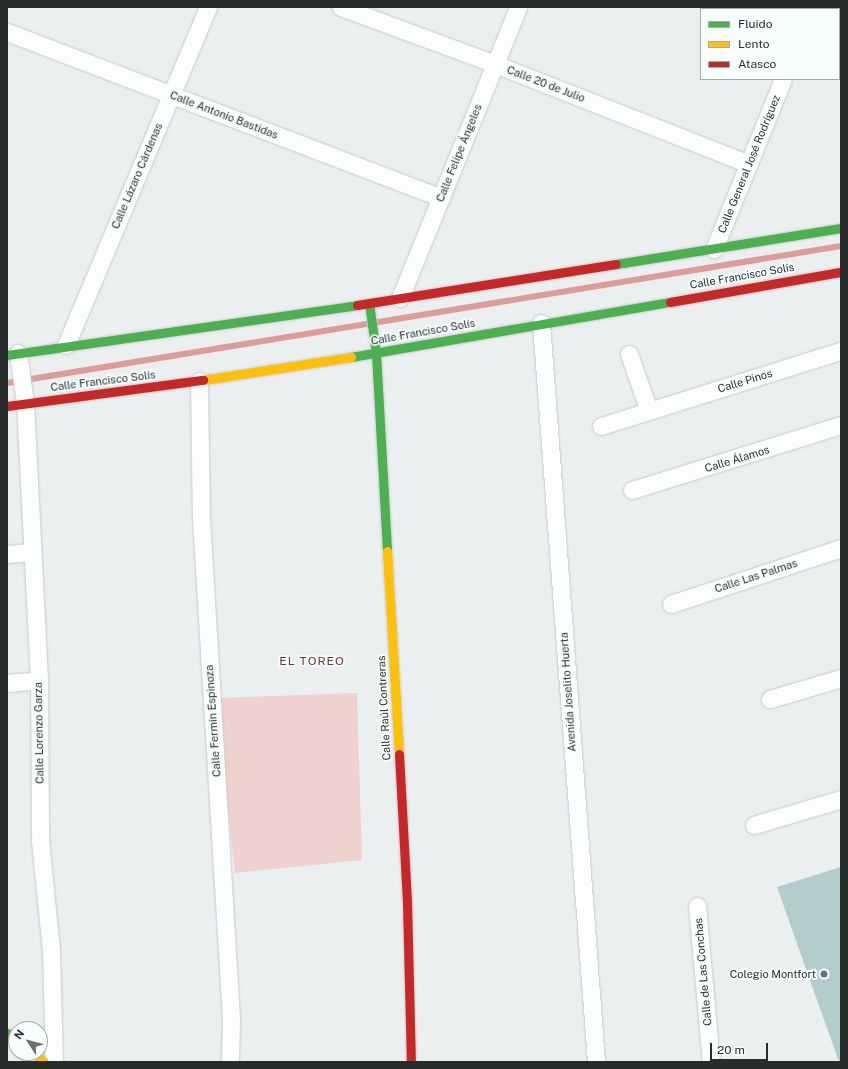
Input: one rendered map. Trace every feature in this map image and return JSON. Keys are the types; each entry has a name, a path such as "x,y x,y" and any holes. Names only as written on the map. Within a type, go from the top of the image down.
{"main road":[{"path":"12,354 66,345 369,303 841,228"},
{"name":"Calle Francisco Solís","path":"7,406 198,381 376,353 541,323 841,272"},
{"name":"Calle Raúl Contreras","path":"369,303 376,353 407,902 410,1062"}],"street":[{"name":"Calle Lázaro Cárdenas","path":"66,345 208,7"},
{"name":"Calle 20 de Julio","path":"341,7 495,64 749,164"},
{"name":"Calle Felipe Ángeles","path":"400,298 518,7"},
{"name":"Calle Antonio Bastidas","path":"7,32 441,198"},
{"name":"Calle General José Rodríguez","path":"714,249 783,80"},
{"name":"Avenida Joselito Huerta","path":"541,323 596,1062"},
{"name":"Calle Pinos","path":"601,426 841,351"},
{"name":"Calle Lorenzo Garza","path":"12,354 25,403 39,680 40,840 52,951 54,1062"},
{"path":"629,354 648,411"},
{"name":"Calle Fermín Espinoza","path":"198,381 201,518 231,1018 230,1062"},
{"name":"Calle Álamos","path":"632,490 841,425"},
{"name":"Calle Las Palmas","path":"671,604 841,548"},
{"path":"7,554 32,552"},
{"path":"770,699 841,678"},
{"path":"7,683 39,680"},
{"path":"754,826 841,799"},
{"name":"Calle de Las Conchas","path":"697,906 711,1062"}],"shaded area":[{"path":"357,693 362,860 235,873 216,698"}],"building":[{"name":"Colegio Montfort","path":"841,867 841,1062 839,1062 777,887"}],"waterway":[{"path":"7,383 841,246"}],"traffic: fast":[{"path":"616,264 841,228"},
{"path":"351,357 670,302"},
{"path":"369,303 376,353 387,551"},
{"path":"7,355 357,305"}],"traffic: slow":[{"path":"203,380 351,357"},
{"path":"387,551 399,754"}],"traffic: jam":[{"path":"357,305 616,264"},
{"path":"670,302 841,272"},
{"path":"7,406 203,380"},
{"path":"399,754 407,902 411,1062"}],"place":[{"name":"Colegio Montfort","path":"824,974"}],"district":[{"name":"EL TOREO","path":"312,662"}]}
